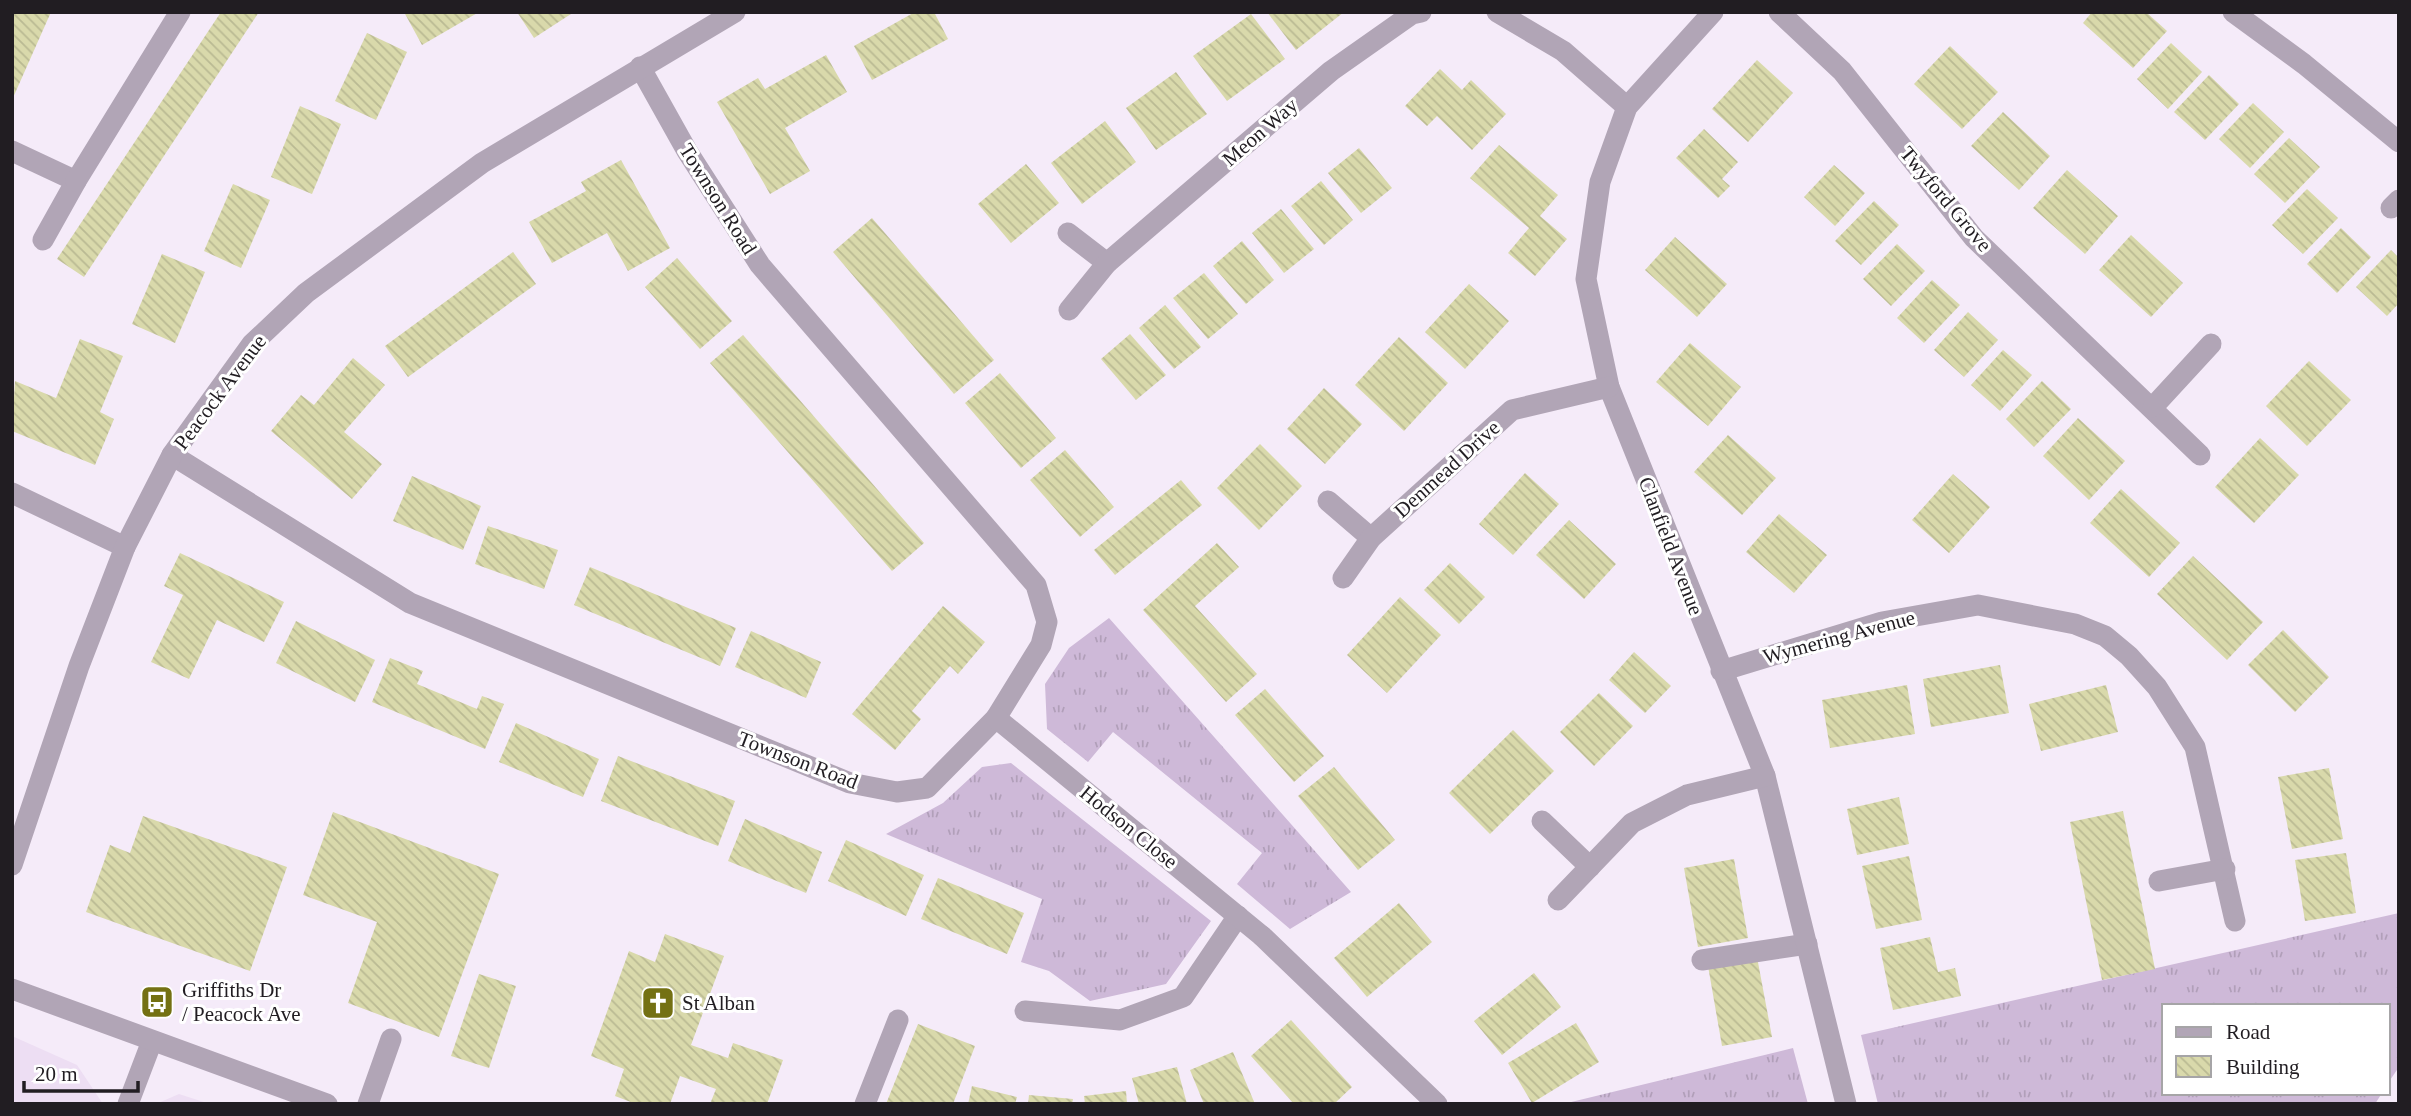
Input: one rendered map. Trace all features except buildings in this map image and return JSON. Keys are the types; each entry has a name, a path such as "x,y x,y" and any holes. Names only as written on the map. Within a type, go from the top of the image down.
{"street":[{"path":"43,240 76,181 180,12"},
{"name":"Meon Way","path":"1069,310 1107,263 1331,71 1412,15 1421,12"},
{"path":"1497,12 1563,51 1627,107"},
{"name":"Clanfield Avenue","path":"1713,12 1627,107 1600,182 1586,279 1609,387 1765,776 1846,1104"},
{"name":"Twyford Grove","path":"1779,12 1842,71 1974,239 2200,454"},
{"path":"2233,12 2304,64 2399,142"},
{"name":"Peacock Avenue","path":"12,865 79,666 125,547 172,455 252,344 306,293 482,163 727,14"},
{"name":"Townson Road","path":"172,455 411,603 850,783 897,792 927,788 996,718 1041,645 1046,622 1036,585 760,265 687,151 640,67"},
{"path":"12,151 76,181"},
{"path":"1068,233 1107,263"},
{"path":"2153,407 2211,344"},
{"name":"Denmead Drive","path":"1343,578 1371,538 1512,410 1609,387"},
{"path":"12,493 125,547"},
{"path":"1328,500 1371,538"},
{"name":"Wymering Avenue","path":"1721,671 1882,622 1978,605 2075,624 2105,636 2129,656 2157,687 2194,747 2225,869 2235,921"},
{"name":"Hodson Close","path":"996,718 1262,936 1437,1104"},
{"path":"1559,900 1632,823 1687,795 1765,776"},
{"path":"1542,821 1590,867"},
{"path":"2159,881 2225,869"},
{"path":"1025,1011 1120,1020 1183,997 1238,916"},
{"path":"1702,960 1807,944"},
{"path":"12,989 327,1104"},
{"path":"865,1104 898,1020"},
{"path":"368,1104 391,1039"},
{"path":"128,1104 152,1041"}],"shaded area":[{"path":"12,1036 77,1065 103,1104 12,1104"},
{"path":"179,1094 210,1104 156,1104"}],"green space":[{"path":"1109,618 1351,892 1290,929 1237,884 1262,853 1113,732 1088,762 1047,729 1045,684 1069,648"},
{"path":"1011,763 1211,921 1166,984 1090,1001 1049,971 1021,962 1042,899 886,834 943,803 982,767"},
{"path":"2399,913 2399,1067 2390,1080 2390,1004 2162,1004 2162,1095 2381,1095 2375,1104 1878,1104 1861,1035"},
{"path":"1793,1048 1808,1104 1563,1104"}],"place":[{"name":"Griffiths Dr / Peacock Ave","path":"157,1002"},
{"name":"St Alban","path":"658,1003"}]}
